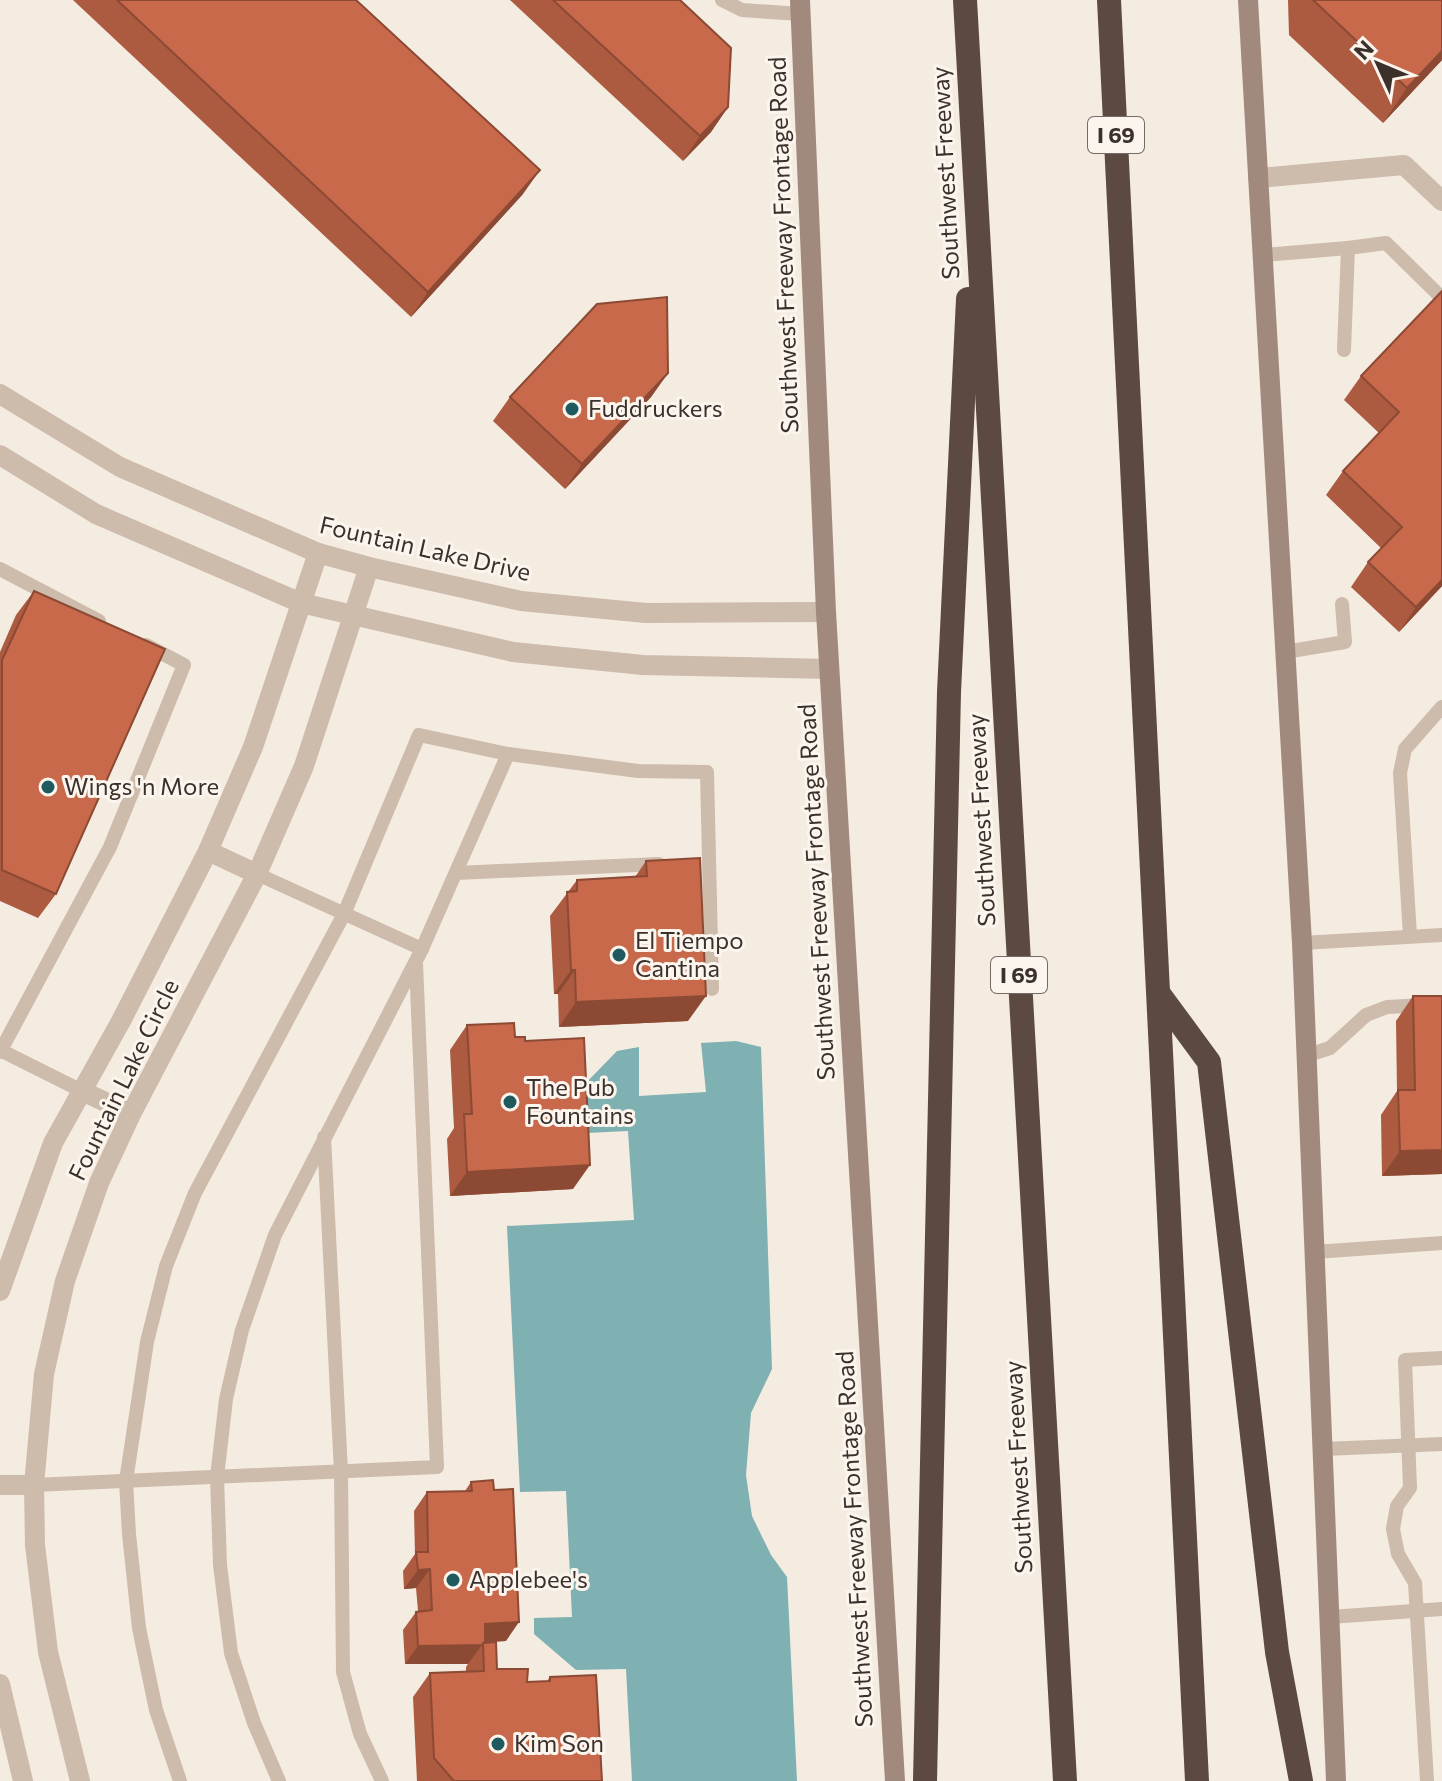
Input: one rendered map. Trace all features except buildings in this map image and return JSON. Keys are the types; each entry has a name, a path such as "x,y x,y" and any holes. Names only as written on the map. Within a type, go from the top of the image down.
{"highway":[{"name":"Southwest Freeway","path":"965,0 1065,1781"},
{"name":"I 69","path":"1109,0 1197,1781"},
{"path":"925,1781 949,692 974,169"},
{"path":"1159,994 1209,1062 1277,1652 1301,1781"}],"main road":[{"path":"1248,0 1302,943 1336,1781"},
{"name":"Southwest Freeway Frontage Road","path":"800,7 829,669 895,1781"}],"street":[{"path":"1258,178 1404,165 1442,201"},
{"name":"Fountain Lake Drive","path":"0,394 120,467 318,553 369,567 536,602 646,613 826,612"},
{"path":"0,455 96,514 301,603 513,652 643,665 829,669"},
{"name":"Fountain Lake Circle","path":"0,1291 53,1143 121,1021 208,851 253,747 318,553"},
{"name":"Fountain Lake Circle","path":"80,1781 48,1652 35,1545 34,1485 44,1374 65,1281 99,1183 131,1114 257,874 304,766 369,567"},
{"path":"208,851 257,874"},
{"path":"82,1091 131,1114"},
{"path":"0,1485 34,1485"},
{"path":"0,1684 23,1781"}],"lane":[{"path":"722,0 742,10 800,7"},
{"path":"1263,255 1386,243 1442,298"},
{"path":"1344,350 1348,248"},
{"path":"0,569 113,628"},
{"path":"1285,652 1345,642 1342,604"},
{"path":"82,1091 0,1051 110,847 184,665 127,636"},
{"path":"1410,936 1400,773 1405,749 1442,707"},
{"path":"180,1781 156,1710 139,1628 126,1481 147,1342 166,1266 195,1193 344,914 419,735 508,754 638,771 707,772 712,989"},
{"path":"279,1781 254,1723 231,1653 220,1565 217,1477 226,1399 242,1330 275,1235 419,954 508,754"},
{"path":"693,863 709,862"},
{"path":"456,873 678,863"},
{"path":"257,874 344,914 419,954"},
{"path":"1302,943 1442,935"},
{"path":"34,1485 437,1467 419,954"},
{"path":"1305,1056 1330,1048 1366,1015 1387,1007 1442,1004"},
{"path":"324,1136 341,1472 343,1672 360,1734 382,1781"},
{"path":"1315,1252 1442,1243"},
{"path":"1427,1781 1415,1583 1398,1554 1393,1529 1397,1506 1410,1488 1405,1360 1442,1358"},
{"path":"1324,1449 1442,1444"},
{"path":"1330,1617 1442,1609"}],"water":[{"path":"736,1041 761,1047 772,1369 751,1413 746,1475 752,1516 771,1555 787,1577 797,1781 632,1781 626,1669 576,1670 534,1634 534,1618 572,1617 566,1491 520,1492 507,1226 634,1220 628,1131 586,1133 583,1086 617,1051 639,1047 639,1096 706,1092 701,1043"}],"place":[{"name":"Fuddruckers","path":"572,409"},
{"name":"Wings 'n More","path":"48,787"},
{"name":"El Tiempo Cantina","path":"619,955"},
{"name":"The Pub Fountains","path":"510,1102"},
{"name":"Applebee's","path":"453,1580"},
{"name":"Kim Son","path":"498,1744"}]}
